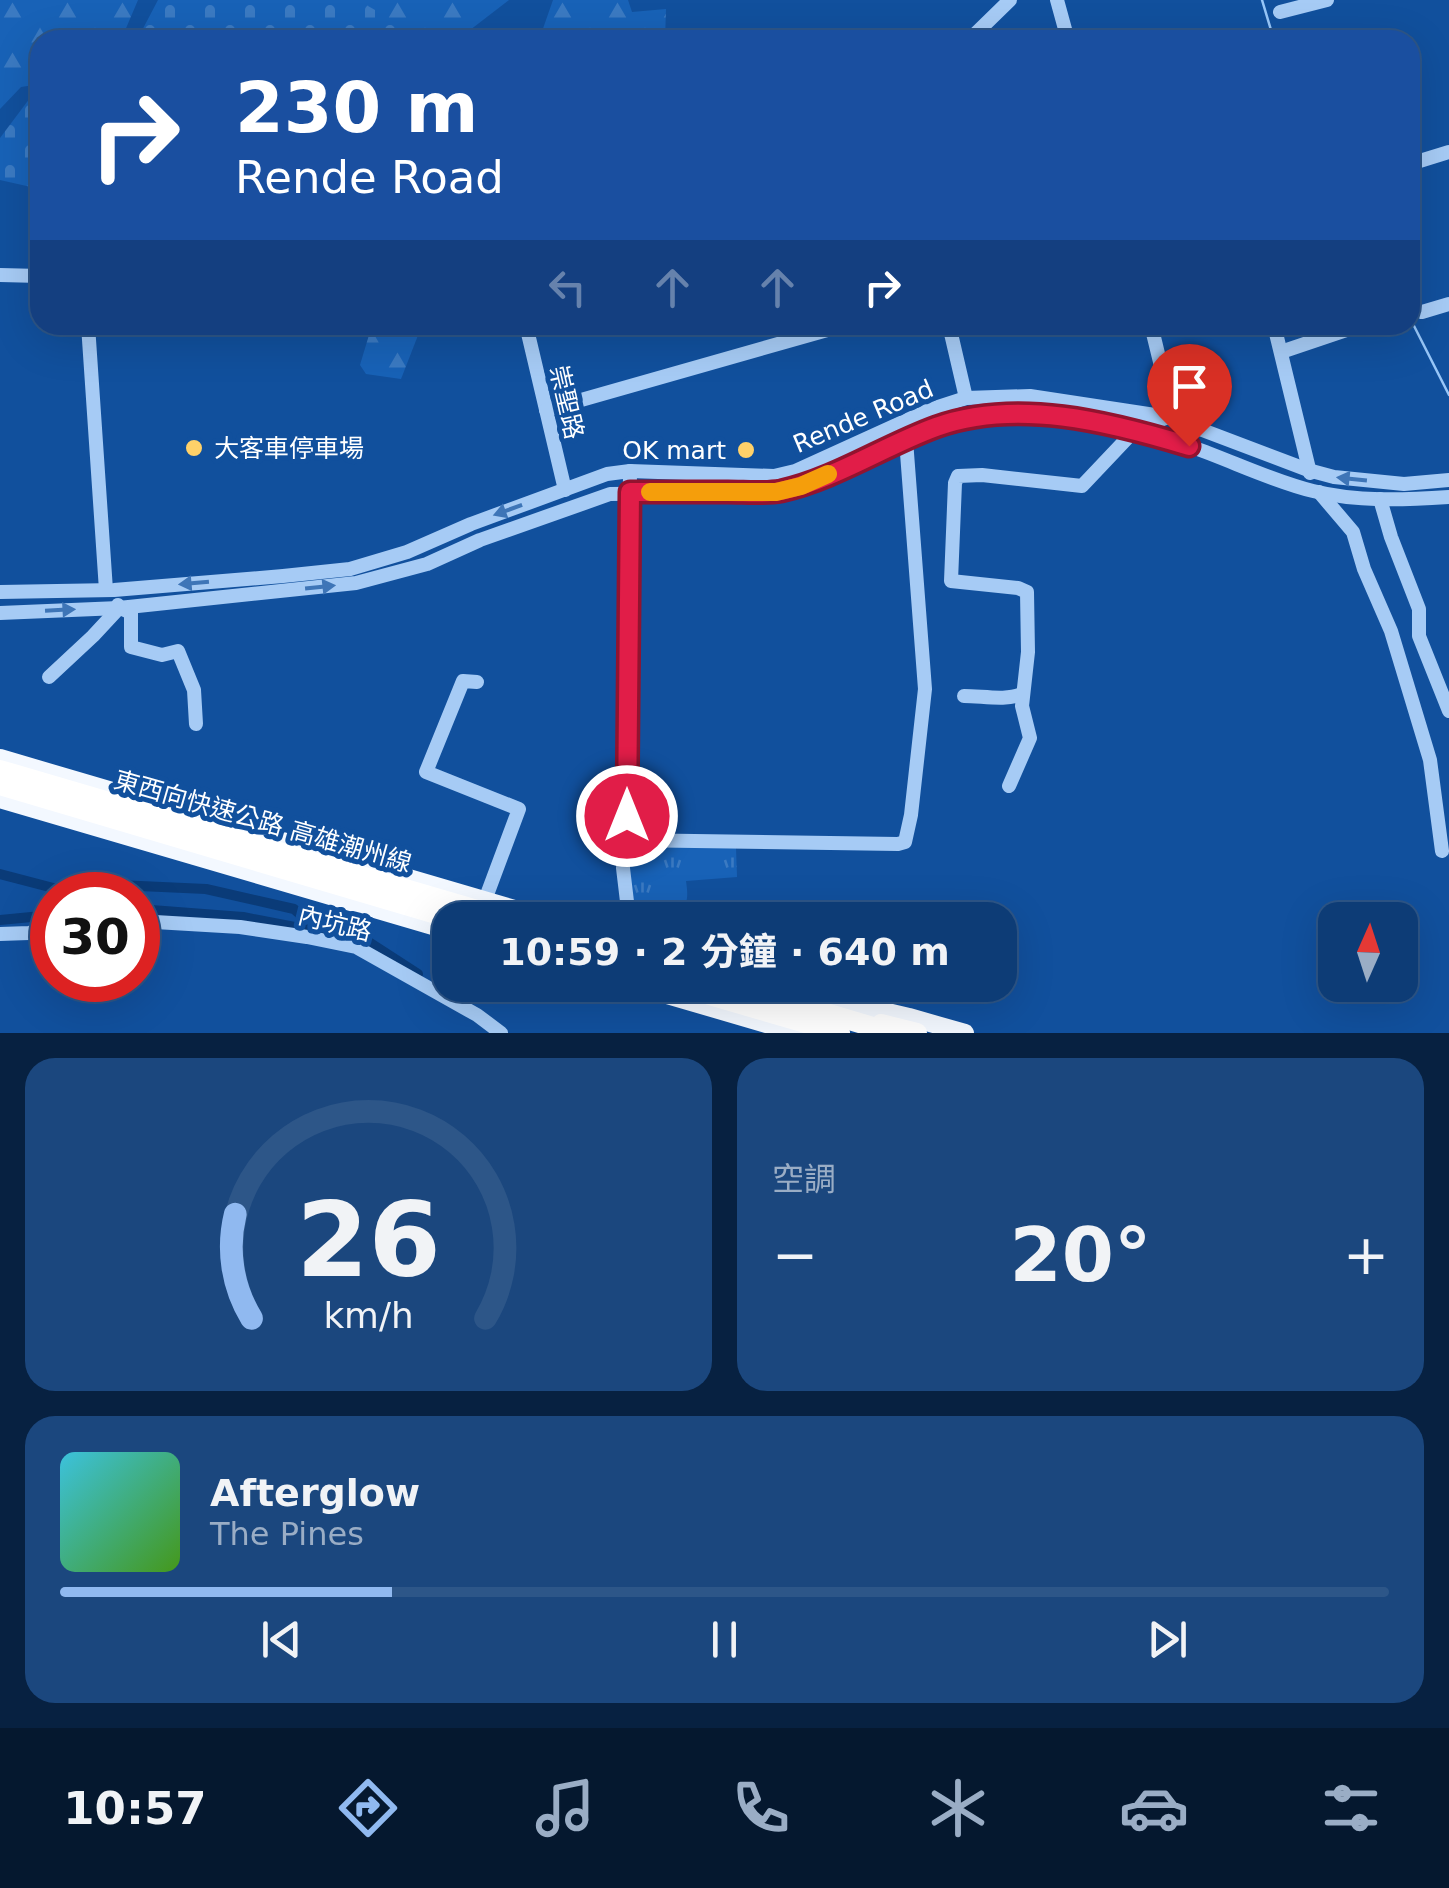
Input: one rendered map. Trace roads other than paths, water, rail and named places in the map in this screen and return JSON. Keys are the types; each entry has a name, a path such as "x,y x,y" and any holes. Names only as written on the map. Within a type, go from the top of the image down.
{"highway":[{"name":"東西向快速公路 高雄潮州線","path":"0,770 450,902"},
{"name":"東西向快速公路 高雄潮州線","path":"0,785 432,913"},
{"path":"733,1002 840,1033"},
{"path":"789,1002 893,1033"},
{"path":"792,1003 918,1033"}],"main road":[{"path":"0,758 492,902"},
{"path":"0,799 432,926"},
{"path":"691,1002 796,1033"},
{"path":"845,1002 966,1033"}],"street":[{"path":"979,30 1010,0"},
{"path":"1057,0 1065,30"},
{"path":"1280,12 1326,0"},
{"path":"1420,161 1449,152"},
{"path":"0,274 30,276"},
{"path":"1422,312 1449,304"},
{"path":"89,335 110,590 119,608 131,613 131,647 162,656 178,651 194,690 196,724"},
{"name":"崇聖路","path":"528,335 565,490"},
{"path":"546,410 811,335"},
{"path":"951,335 966,398"},
{"path":"1009,786 1030,738 1022,706 1028,652 1027,592 952,582 955,484 958,476 982,476 1082,486 1135,430 1168,417 1172,411 1154,335"},
{"path":"1277,335 1308,470 1319,492 1353,532 1364,570 1391,631 1430,760 1442,850"},
{"path":"1282,352 1332,335"},
{"name":"Rende Road","path":"0,592 110,590 350,568 408,552 606,474 630,471 774,476 795,471 929,410 966,398 1030,396 1168,417 1334,477 1404,484 1449,480"},
{"name":"Rende Road","path":"0,613 119,608 356,583 427,564 480,540 610,494 776,492 801,486 935,427 972,416 1031,414 1135,430 1319,492 1380,499 1449,498"},
{"path":"625,840 905,842 925,689 906,440"},
{"path":"627,902 623,868 630,471"},
{"path":"1380,499 1419,609 1419,636 1449,711"},
{"path":"49,676 119,608"},
{"path":"477,682 463,680 426,772 519,809 485,900"},
{"path":"964,696 1011,699 1022,694"},
{"name":"內坑路","path":"160,922 240,927 356,947 477,1015 501,1033"},
{"path":"0,934 30,933"}],"waterway":[{"path":"1262,0 1271,30"},
{"path":"1419,335 1449,395"},
{"path":"0,874 61,890 118,885 206,889 294,909 314,927"},
{"path":"160,911 243,917 364,939 418,974"},
{"path":"0,920 30,917"}],"place":[{"name":"大客車停車場","path":"194,448"},
{"name":"OK mart","path":"746,450"}]}
